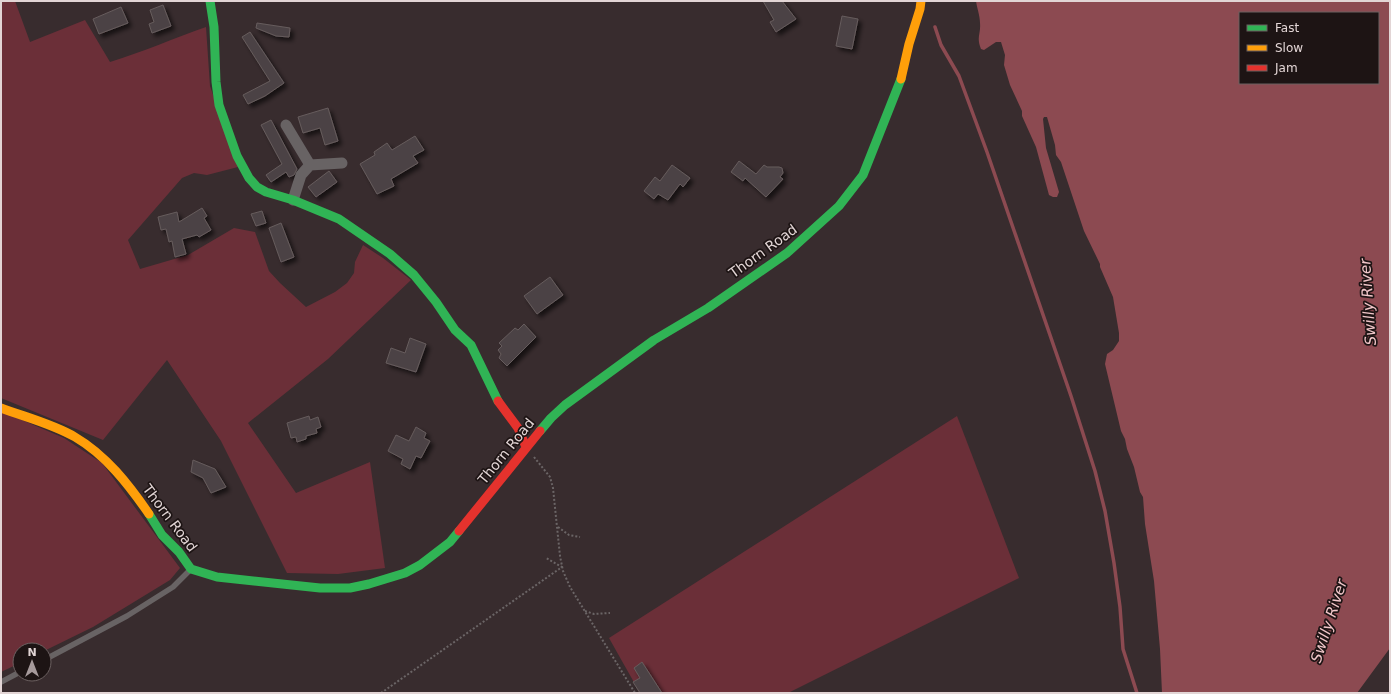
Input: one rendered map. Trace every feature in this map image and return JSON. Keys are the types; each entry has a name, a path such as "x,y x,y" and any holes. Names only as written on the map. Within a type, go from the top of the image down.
{"street":[{"path":"210,1 214,27 216,82 219,104 237,156 249,178 257,187 266,192 292,200 339,219 364,234 414,275 436,302 455,330 471,345 499,403 518,428 526,447"},
{"name":"Thorn Road","path":"1,408 75,437 100,455 122,478 162,535 179,552 191,569 217,577 320,588 350,588 369,584 404,573 420,565 450,542 551,418 582,392 654,340 708,308 787,253 839,206 863,175 900,82 921,1"},
{"path":"286,125 310,165"},
{"path":"292,200 301,175 310,165 342,163"}],"lane":[{"path":"52,656 127,616 173,587 191,569"},
{"path":"1,682 12,676"}],"path":[{"path":"526,447 550,478 553,488 562,568 570,586 584,610 635,693"},
{"path":"558,527 569,535 580,537"},
{"path":"546,558 562,568"},
{"path":"381,693 562,568"},
{"path":"584,610 594,614 610,613"}],"shaded area":[{"path":"1,1 15,1 30,42 85,20 110,62 206,27 210,86 238,167 207,175 194,173 182,178 128,240 140,269 188,255 234,228 255,232 269,271 306,307 335,292 347,283 354,273 355,262 363,245 383,258 411,280 328,359 248,423 296,493 370,462 385,568 338,574 287,573 221,441 167,360 103,440 1,398"},
{"path":"1,411 64,438 102,463 180,568 170,580 93,627 52,647 52,642 12,642 12,667 1,672"},
{"path":"957,416 1019,578 788,693 640,693 609,638"}],"water":[{"name":"Swilly River","path":"976,1 1390,1 1390,648 1357,693 1162,693 1154,581 1145,524 1143,497 1140,492 1125,439 1121,431 1105,364 1107,354 1113,350 1119,341 1113,297 1100,264 1084,231 1061,162 1056,155 1055,145 1047,117 1044,117 1043,119 1046,148 1059,192 1057,197 1049,195 1036,147 1010,85 1004,65 1005,55 1001,42 996,42 984,50 981,49 979,38 980,20"}],"building":[{"path":"763,1 782,1 796,19 776,32 770,22 774,20"},
{"path":"163,5 171,26 152,33 149,24 154,22 150,10"},
{"path":"121,7 128,23 99,34 93,19"},
{"path":"842,16 858,19 852,49 836,46"},
{"path":"257,23 290,28 289,37 276,36 256,28"},
{"path":"250,32 284,83 265,96 248,104 243,95 270,81 242,37"},
{"path":"328,108 338,141 325,145 320,128 303,133 298,117"},
{"path":"271,120 297,169 294,175 289,177 286,172 271,182 266,175 282,164 261,125"},
{"path":"415,136 424,150 413,156 418,163 391,179 394,186 377,194 360,164 375,155 374,152 387,143 392,150"},
{"path":"739,161 756,174 764,165 767,167 782,168 783,173 780,177 783,179 766,197 745,178 743,181 731,172"},
{"path":"672,165 690,178 683,187 680,184 668,200 658,194 654,199 644,191 655,177 660,181"},
{"path":"329,171 337,182 316,197 308,187"},
{"path":"202,208 207,216 204,218 211,230 199,237 197,235 182,239 186,254 175,257 172,241 169,242 166,229 161,230 158,217 177,212 179,222"},
{"path":"262,211 266,223 256,226 251,214"},
{"path":"281,223 294,257 281,262 269,228"},
{"path":"550,277 563,295 537,314 524,296"},
{"path":"524,324 536,337 507,366 499,358 501,354 498,350 502,346 499,343 515,328 518,330"},
{"path":"410,338 426,344 416,372 386,363 391,348 405,353"},
{"path":"309,416 310,420 318,417 321,427 316,429 317,433 306,436 306,439 297,442 296,437 291,438 287,423"},
{"path":"416,427 426,433 424,438 430,441 421,458 416,456 410,469 401,464 403,459 388,451 396,435 409,441"},
{"path":"193,460 215,469 226,487 211,493 203,478 191,472"},
{"path":"642,662 662,693 640,693 633,682 640,678 634,668"}],"waterway":[{"path":"935,27 941,45 959,76 987,152 1071,396 1095,471 1105,511 1114,563 1120,607 1123,649 1137,693"}],"traffic: fast":[{"path":"210,1 214,27 216,82 219,105 237,156 249,178 257,187 266,192 293,200 339,219 390,254 414,275 436,302 455,330 471,345 498,401"},
{"path":"540,431 565,405 654,340 708,308 787,253 839,206 863,175 901,79"},
{"path":"149,514 162,535 179,552 191,569 217,577 320,588 350,588 405,573 420,565 450,542 459,531"}],"traffic: slow":[{"path":"901,79 921,1"},
{"path":"1,408 58,428 86,444 116,471 149,514"}],"traffic: jam":[{"path":"498,401 518,428 526,447"},
{"path":"459,531 540,431"}]}
